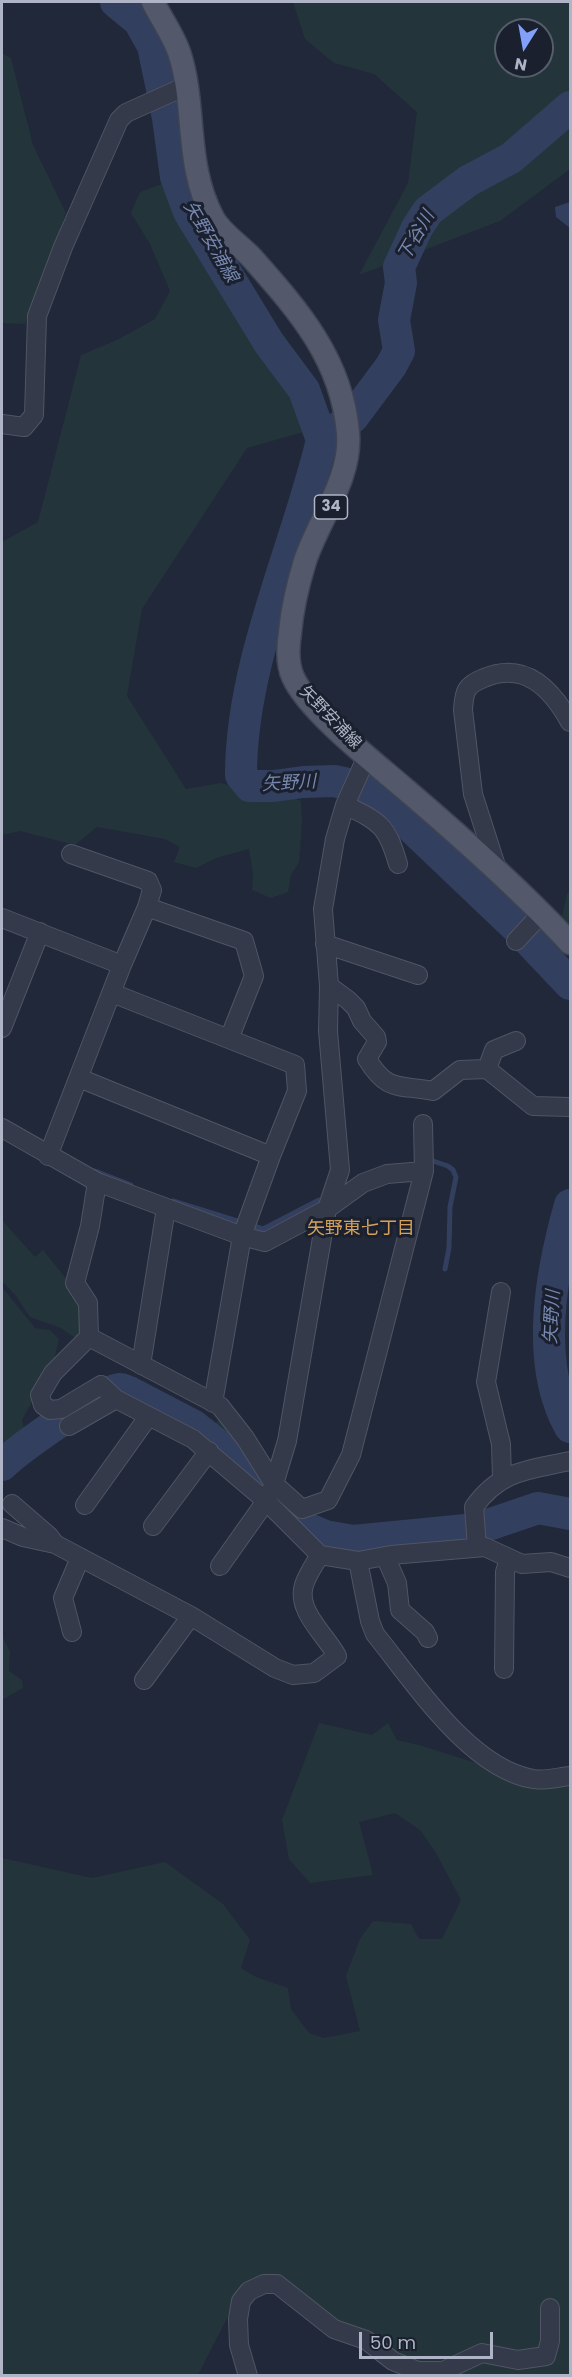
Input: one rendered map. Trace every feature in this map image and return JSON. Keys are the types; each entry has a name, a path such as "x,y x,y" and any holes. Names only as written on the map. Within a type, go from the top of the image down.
{"main road":[{"name":"矢野安浦線","path":"153,2 178,52 186,86 196,175 214,220 251,258 311,330 331,362 344,399 349,436 335,499 306,559 292,614 288,647 292,675 302,693 367,756 498,873 570,943"}],"street":[{"path":"2,424 24,427 34,415 37,316 63,247 119,120 126,113 186,86"},
{"path":"498,873 473,794 463,696 471,683 498,672 515,671 535,680 558,701 570,722"},
{"path":"220,1566 266,1501 274,1484 287,1441 327,1209 340,1170 328,1031 328,987 323,909 335,839 345,805 367,756"},
{"path":"345,805 376,820 392,842 398,864"},
{"path":"48,1156 152,890 148,881 71,854"},
{"path":"147,907 244,941 254,976 229,1039"},
{"path":"516,941 541,914"},
{"path":"2,918 122,965"},
{"path":"2,1028 40,932"},
{"path":"325,944 418,975"},
{"path":"328,987 356,1008 362,1021 376,1037 377,1042 367,1059 375,1071 391,1086 415,1087 432,1091 460,1070 487,1069 533,1106 570,1107"},
{"path":"112,993 295,1065 297,1091 242,1236 213,1402"},
{"path":"487,1069 494,1050 516,1041"},
{"path":"79,1078 271,1156"},
{"path":"89,1337 220,1406 274,1484 302,1509 328,1500 351,1455 424,1163 423,1124"},
{"path":"2,1128 97,1182 242,1236 265,1242 327,1209 363,1183 424,1163"},
{"path":"97,1182 90,1226 75,1283 88,1303 89,1337 53,1373 40,1395 43,1405 50,1410 61,1408 101,1385 148,1417 193,1439 209,1451 266,1501 320,1555 358,1562 385,1556 485,1547 522,1564 551,1562 570,1568"},
{"path":"141,1365 166,1208"},
{"path":"501,1292 486,1382 501,1444 502,1479"},
{"path":"69,1426 112,1394"},
{"path":"85,1505 148,1417"},
{"path":"153,1526 209,1451"},
{"path":"477,1547 474,1507 486,1490 502,1479 570,1461"},
{"path":"12,1504 55,1544"},
{"path":"2,1528 23,1537 55,1544 191,1616 275,1668 293,1675 314,1673 337,1656 306,1610 302,1597 304,1584 320,1555"},
{"path":"385,1556 397,1584 400,1610 425,1632 428,1638"},
{"path":"72,1632 63,1598 80,1558"},
{"path":"504,1669 505,1572 509,1558"},
{"path":"358,1562 370,1621 375,1634 453,1730 476,1752 509,1770 534,1779 570,1776"},
{"path":"144,1680 191,1616"},
{"path":"248,2376 237,2332 241,2301 249,2290 264,2284 277,2284 334,2329 366,2340 393,2361 418,2371 429,2372 443,2371 482,2353 518,2360 546,2356 550,2341 550,2308"}],"shaded area":[{"path":"293,2 570,2 570,169 500,221 359,275 408,183 417,112 374,74 334,63 305,39"},
{"path":"2,53 11,58 33,145 66,213 25,324 2,323"},
{"path":"165,183 179,196 199,234 308,389 307,431 247,448 142,609 127,696 186,789 221,783 252,792 280,793 301,801 299,862 291,875 288,892 271,898 252,890 253,874 249,849 216,858 196,868 174,862 180,847 165,839 97,827 75,845 20,831 2,835 2,542 38,522 81,355 117,340 155,319 170,291 150,244 131,213 140,192"},
{"path":"570,891 570,925 562,916 567,894"},
{"path":"2,1220 35,1257 43,1250 69,1282 86,1318 78,1340 61,1328 30,1317 16,1296 2,1281"},
{"path":"2,1287 35,1328 50,1330 59,1339 54,1361 22,1420 26,1437 17,1449 19,1462 11,1470 2,1473"},
{"path":"220,1417 257,1471 209,1433"},
{"path":"2,1635 10,1652 9,1671 22,1680 23,1688 2,1700"},
{"path":"319,1723 372,1735 388,1723 397,1740 476,1763 504,1777 540,1787 570,1786 570,2375 435,2375 427,2366 335,2323 280,2276 245,2283 198,2375 2,2376 2,1858 92,1878 165,1862 223,1904 250,1940 241,1968 256,1977 288,1988 291,2009 309,2033 324,2038 360,2031 346,1976 360,1939 373,1921 411,1924 419,1939 442,1939 461,1900 436,1853 420,1830 395,1813 359,1822 373,1875 310,1883 289,1859 282,1820"}],"water":[{"path":"570,202 570,228 556,217 555,207"}],"waterway":[{"name":"矢野安浦線","path":"116,2 139,21 153,46 168,118 176,177 189,212 269,343 304,390 322,440"},
{"name":"下谷川","path":"323,439 353,417 391,366 399,351 394,320 401,283 399,267 417,228 428,211 468,181 511,158 570,107"},
{"name":"矢野川","path":"322,440 260,648 243,733 241,775 250,786 334,781 371,789 517,928 570,984"},
{"path":"428,1162 433,1161 448,1166 456,1177 450,1207 449,1248 445,1269"},
{"path":"95,1171 131,1185"},
{"path":"173,1201 263,1229 319,1200"},
{"name":"矢野川","path":"570,1205 557,1259 549,1317 552,1375 559,1402 570,1427"},
{"path":"2,1465 41,1434 95,1399 121,1389 194,1426 217,1444 304,1527 325,1536 353,1541 466,1530"},
{"path":"485,1526 538,1508 570,1514"}],"district":[{"name":"矢野東七丁目","path":"361,1229"}]}
